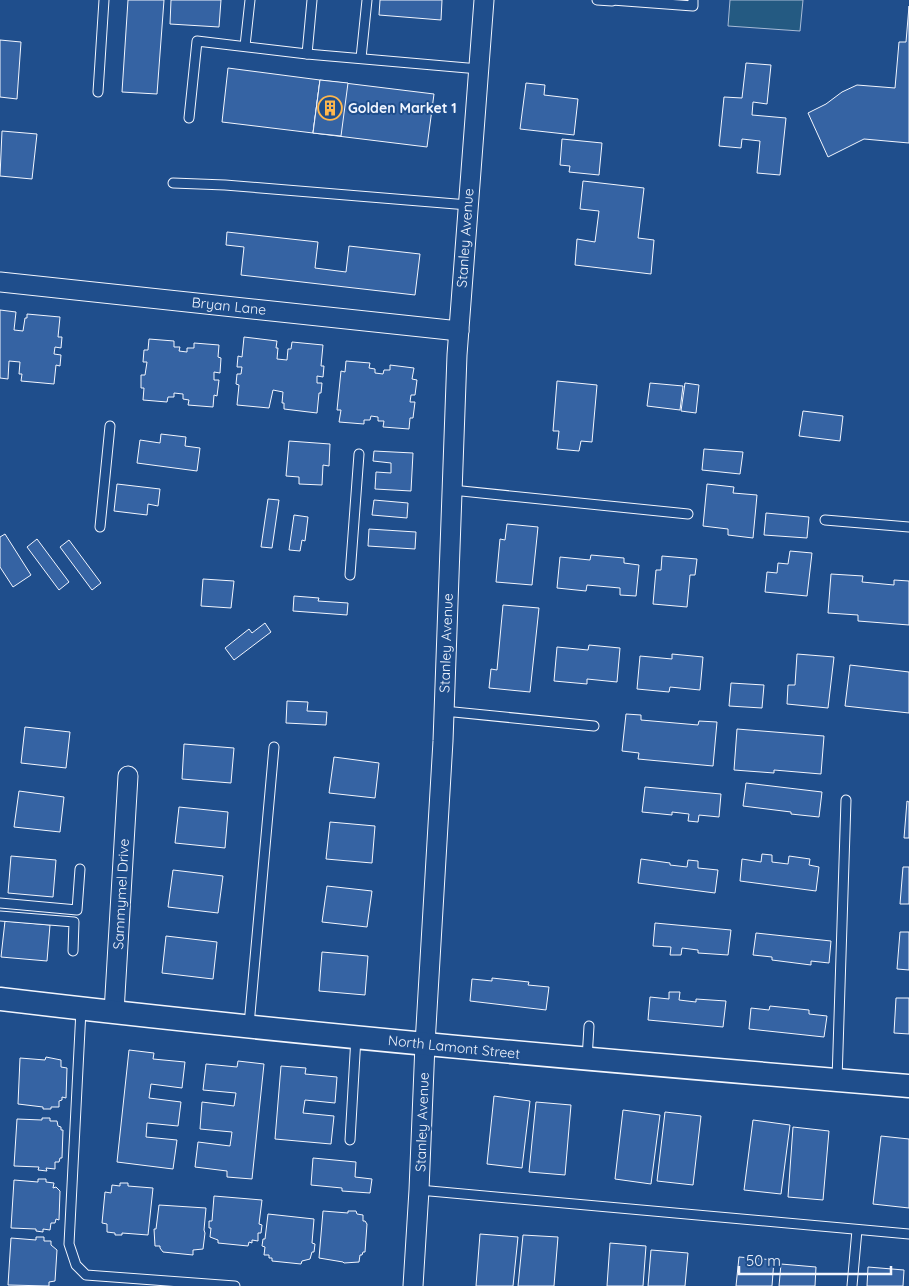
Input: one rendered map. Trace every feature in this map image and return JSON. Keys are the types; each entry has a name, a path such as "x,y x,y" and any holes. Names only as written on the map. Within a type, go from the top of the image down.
{"street":[{"name":"Stanley Avenue","path":"413,1286 444,711 458,330 484,0"},
{"name":"Bryan Lane","path":"0,282 458,330"},
{"name":"Sammymel Drive","path":"114,1012 128,776"},
{"name":"North Lamont Street","path":"0,999 587,1060 909,1086"}],"lane":[{"path":"98,92 104,0"},
{"path":"245,46 250,0"},
{"path":"307,54 312,0"},
{"path":"361,58 367,0"},
{"path":"597,0 693,6 693,0"},
{"path":"189,118 197,41 307,54 479,69"},
{"path":"173,183 225,185 468,205"},
{"path":"100,527 110,426"},
{"path":"350,575 359,454"},
{"path":"452,490 688,514"},
{"path":"825,520 909,527"},
{"path":"444,711 594,726"},
{"path":"249,1026 274,748"},
{"path":"837,1080 846,800"},
{"path":"0,903 77,910 80,869"},
{"path":"0,916 74,922 73,951"},
{"path":"82,1009 69,1244 76,1265 86,1275 235,1286"},
{"path":"587,1060 589,1026"},
{"path":"350,1140 356,1037"},
{"path":"419,1190 909,1234"},
{"path":"852,1286 857,1230"}],"shaded area":[{"path":"730,0 803,0 800,31 728,26"}],"building":[{"path":"128,0 164,0 157,94 122,92"},
{"path":"171,0 221,0 219,27 170,24"},
{"path":"380,0 442,0 441,20 379,15"},
{"path":"909,6 909,143 864,139 828,157 808,113 857,85 895,88 899,42 906,42"},
{"path":"0,40 21,42 17,99 0,97"},
{"path":"746,63 771,65 767,104 753,102 752,115 786,118 780,175 757,173 760,141 742,139 741,148 719,146 724,97 742,98"},
{"path":"228,68 320,80 313,133 222,122"},
{"path":"320,80 434,94 427,147 313,133"},
{"name":"Golden Market 1","path":"320,80 348,83 341,136 313,133"},
{"path":"526,83 545,85 544,95 578,99 574,135 520,129"},
{"path":"2,131 37,134 32,179 0,176"},
{"path":"562,139 602,143 599,175 569,172 570,166 560,165"},
{"path":"583,181 644,188 638,238 654,240 651,274 575,265 577,239 595,242 599,211 580,209"},
{"path":"227,232 318,242 315,268 346,272 349,246 420,254 415,295 241,275 244,247 226,245"},
{"path":"0,310 16,312 14,330 23,331 27,314 60,317 58,337 62,337 61,348 55,347 54,354 61,355 60,366 56,365 54,384 21,381 22,374 19,374 20,362 9,361 8,379 0,378"},
{"path":"244,337 277,341 277,359 287,360 288,349 291,349 292,342 323,345 321,366 324,366 323,377 317,376 317,383 322,383 317,413 284,409 284,403 282,403 283,392 273,390 269,408 237,405 239,385 236,384 237,374 241,374 242,367 237,367 238,356 242,357"},
{"path":"149,339 174,341 174,347 180,347 179,351 187,352 187,348 194,348 194,343 219,345 218,357 221,358 220,373 214,372 214,380 219,380 217,396 214,395 213,407 188,405 189,400 183,399 183,394 174,393 174,397 168,397 167,402 143,400 144,388 141,388 141,375 145,375 147,362 143,362 144,350 148,350"},
{"path":"346,361 370,363 369,368 375,369 375,373 383,374 384,370 390,370 390,365 414,368 412,379 417,380 415,395 411,395 410,402 415,402 413,418 410,418 409,429 383,427 384,421 378,421 378,417 371,416 370,420 364,420 364,424 339,422 341,410 337,410 341,371 345,372"},
{"path":"557,381 597,385 592,442 581,441 579,451 557,449 559,431 553,431"},
{"path":"650,383 683,386 680,410 647,406"},
{"path":"685,383 699,385 696,413 681,411"},
{"path":"803,411 843,416 840,441 799,436"},
{"path":"161,434 186,437 185,446 200,448 197,471 137,463 140,440 160,443"},
{"path":"289,441 330,444 329,466 323,465 322,485 299,484 299,477 286,476"},
{"path":"704,449 743,452 740,474 702,470"},
{"path":"374,451 413,453 411,491 375,489 376,472 391,473 391,463 373,461"},
{"path":"117,484 160,489 158,506 148,504 147,515 114,511"},
{"path":"707,484 734,487 733,493 757,495 753,538 728,535 728,529 703,526"},
{"path":"268,499 279,500 272,548 261,547"},
{"path":"374,500 408,503 407,518 372,515"},
{"path":"766,513 809,517 807,538 764,535"},
{"path":"294,515 308,517 305,541 302,540 300,551 289,550"},
{"path":"507,524 538,527 532,585 496,582 500,539 505,540"},
{"path":"369,529 416,532 415,549 368,546"},
{"path":"5,534 31,575 13,587 0,567 0,537"},
{"path":"37,539 69,582 59,590 27,547"},
{"path":"69,540 101,583 92,590 60,547"},
{"path":"790,551 812,553 807,596 765,592 767,572 777,573 778,563 788,564"},
{"path":"591,555 624,558 624,563 639,565 636,596 620,595 620,588 587,585 586,591 557,588 560,557 590,560"},
{"path":"662,556 697,559 695,575 690,575 687,607 653,604 656,570 661,570"},
{"path":"831,574 863,576 862,582 894,585 894,580 909,581 909,625 858,621 858,615 828,613"},
{"path":"203,579 234,581 231,608 201,606"},
{"path":"294,596 319,598 318,601 348,603 347,615 293,611"},
{"path":"503,605 539,608 530,692 489,688 491,669 497,670"},
{"path":"265,623 271,632 234,660 225,648 249,629 252,633"},
{"path":"589,645 620,648 617,682 587,679 587,684 554,681 557,647 588,650"},
{"path":"672,654 703,657 700,690 670,687 669,692 637,689 640,656 672,659"},
{"path":"797,654 834,657 828,708 787,704 788,685 795,685"},
{"path":"850,665 909,672 909,713 845,706"},
{"path":"731,683 764,685 762,708 729,706"},
{"path":"287,701 308,702 307,711 327,712 326,725 286,723"},
{"path":"626,714 641,715 641,720 698,725 699,721 717,722 713,766 638,759 639,753 622,751"},
{"path":"25,727 70,732 66,768 21,763"},
{"path":"737,729 824,736 821,774 774,770 774,773 734,770"},
{"path":"184,744 234,748 231,783 182,779"},
{"path":"334,757 379,763 375,798 329,793"},
{"path":"746,783 822,792 819,817 743,806"},
{"path":"645,787 721,794 719,817 699,815 698,822 688,821 689,814 672,812 672,815 642,812"},
{"path":"19,791 64,797 60,832 14,827"},
{"path":"907,801 909,802 909,838 904,838"},
{"path":"179,807 228,812 225,848 175,843"},
{"path":"330,822 375,826 372,863 326,859"},
{"path":"762,854 772,855 772,862 788,864 789,856 810,859 809,865 819,867 816,891 740,881 742,859 761,862"},
{"path":"11,856 56,860 53,897 8,893"},
{"path":"641,859 687,867 688,860 698,861 698,868 718,870 715,893 638,883"},
{"path":"903,867 909,867 909,904 900,904"},
{"path":"173,870 223,876 218,913 168,907"},
{"path":"327,886 372,891 367,927 322,922"},
{"path":"5,921 50,925 47,961 1,957"},
{"path":"655,923 731,930 728,955 698,953 698,950 682,948 681,955 670,955 671,947 653,946"},
{"path":"900,932 909,932 909,970 897,969"},
{"path":"756,933 831,941 829,963 811,961 811,965 772,960 772,957 753,955"},
{"path":"166,936 217,942 213,979 162,973"},
{"path":"322,952 368,956 365,995 319,991"},
{"path":"492,978 529,982 528,985 549,987 546,1010 470,1001 472,979 492,981"},
{"path":"669,992 680,992 679,1000 696,1002 696,999 726,1001 723,1027 648,1020 650,997 669,999"},
{"path":"896,998 909,998 909,1034 894,1033"},
{"path":"770,1006 809,1010 809,1014 827,1016 824,1037 749,1029 751,1008 769,1010"},
{"path":"129,1050 154,1053 153,1059 185,1062 182,1088 151,1084 149,1098 181,1102 178,1126 147,1123 146,1137 177,1140 173,1169 117,1162"},
{"path":"46,1057 61,1060 61,1067 67,1068 66,1098 62,1097 62,1100 59,1101 59,1107 51,1107 51,1109 18,1104 20,1058 45,1060"},
{"path":"238,1061 264,1064 252,1179 227,1177 227,1171 195,1167 198,1142 230,1146 232,1132 200,1129 202,1102 234,1106 236,1093 203,1090 206,1064 237,1067"},
{"path":"281,1066 306,1068 305,1074 337,1077 335,1103 305,1100 303,1113 334,1116 331,1144 275,1139"},
{"path":"494,1096 530,1101 522,1168 487,1164"},
{"path":"536,1102 571,1105 565,1175 529,1172"},
{"path":"623,1110 660,1115 651,1184 615,1179"},
{"path":"665,1112 701,1116 693,1185 657,1181"},
{"path":"42,1118 50,1118 50,1121 57,1121 58,1126 63,1130 62,1158 60,1158 59,1162 55,1162 55,1169 46,1168 47,1171 38,1170 39,1167 14,1166 17,1119 42,1120"},
{"path":"753,1120 790,1125 781,1194 744,1190"},
{"path":"793,1127 829,1131 823,1200 788,1197"},
{"path":"881,1136 909,1139 909,1208 873,1204"},
{"path":"313,1158 356,1162 355,1177 372,1179 370,1193 342,1191 342,1188 311,1185"},
{"path":"38,1179 46,1179 46,1182 54,1183 53,1188 56,1187 60,1191 59,1220 56,1219 55,1223 51,1223 50,1230 43,1229 43,1232 36,1231 36,1229 11,1228 14,1180 38,1182"},
{"path":"120,1183 128,1183 128,1186 153,1188 148,1235 122,1233 122,1235 115,1235 115,1233 107,1232 107,1224 102,1223 105,1192 111,1193 112,1185 120,1186"},
{"path":"214,1196 262,1200 259,1224 262,1225 261,1233 258,1233 258,1241 252,1240 252,1243 249,1242 248,1246 218,1243 218,1240 210,1237 211,1228 209,1228 209,1221 212,1221"},
{"path":"159,1205 206,1208 203,1249 193,1250 193,1255 163,1252 160,1246 155,1246 154,1229 156,1229"},
{"path":"323,1211 348,1213 348,1211 356,1211 357,1214 363,1215 363,1221 367,1224 365,1252 360,1255 359,1262 344,1263 319,1258"},
{"path":"268,1214 314,1219 312,1243 315,1244 314,1252 312,1252 310,1259 302,1261 301,1264 272,1261 269,1255 264,1255 265,1247 262,1246 263,1239 265,1239"},
{"path":"480,1234 518,1237 513,1286 476,1286"},
{"path":"523,1235 558,1237 554,1286 518,1286"},
{"path":"36,1237 44,1237 44,1241 51,1241 51,1245 57,1250 55,1281 49,1282 49,1286 8,1285 11,1238 36,1240"},
{"path":"610,1243 646,1246 643,1286 607,1286"},
{"path":"651,1250 688,1253 685,1286 648,1286"},
{"path":"739,1257 774,1260 772,1286 736,1286"},
{"path":"781,1264 816,1267 815,1286 779,1286"},
{"path":"868,1267 904,1270 903,1286 867,1286"}],"place":[{"name":"Golden Market 1","path":"330,108"}]}
